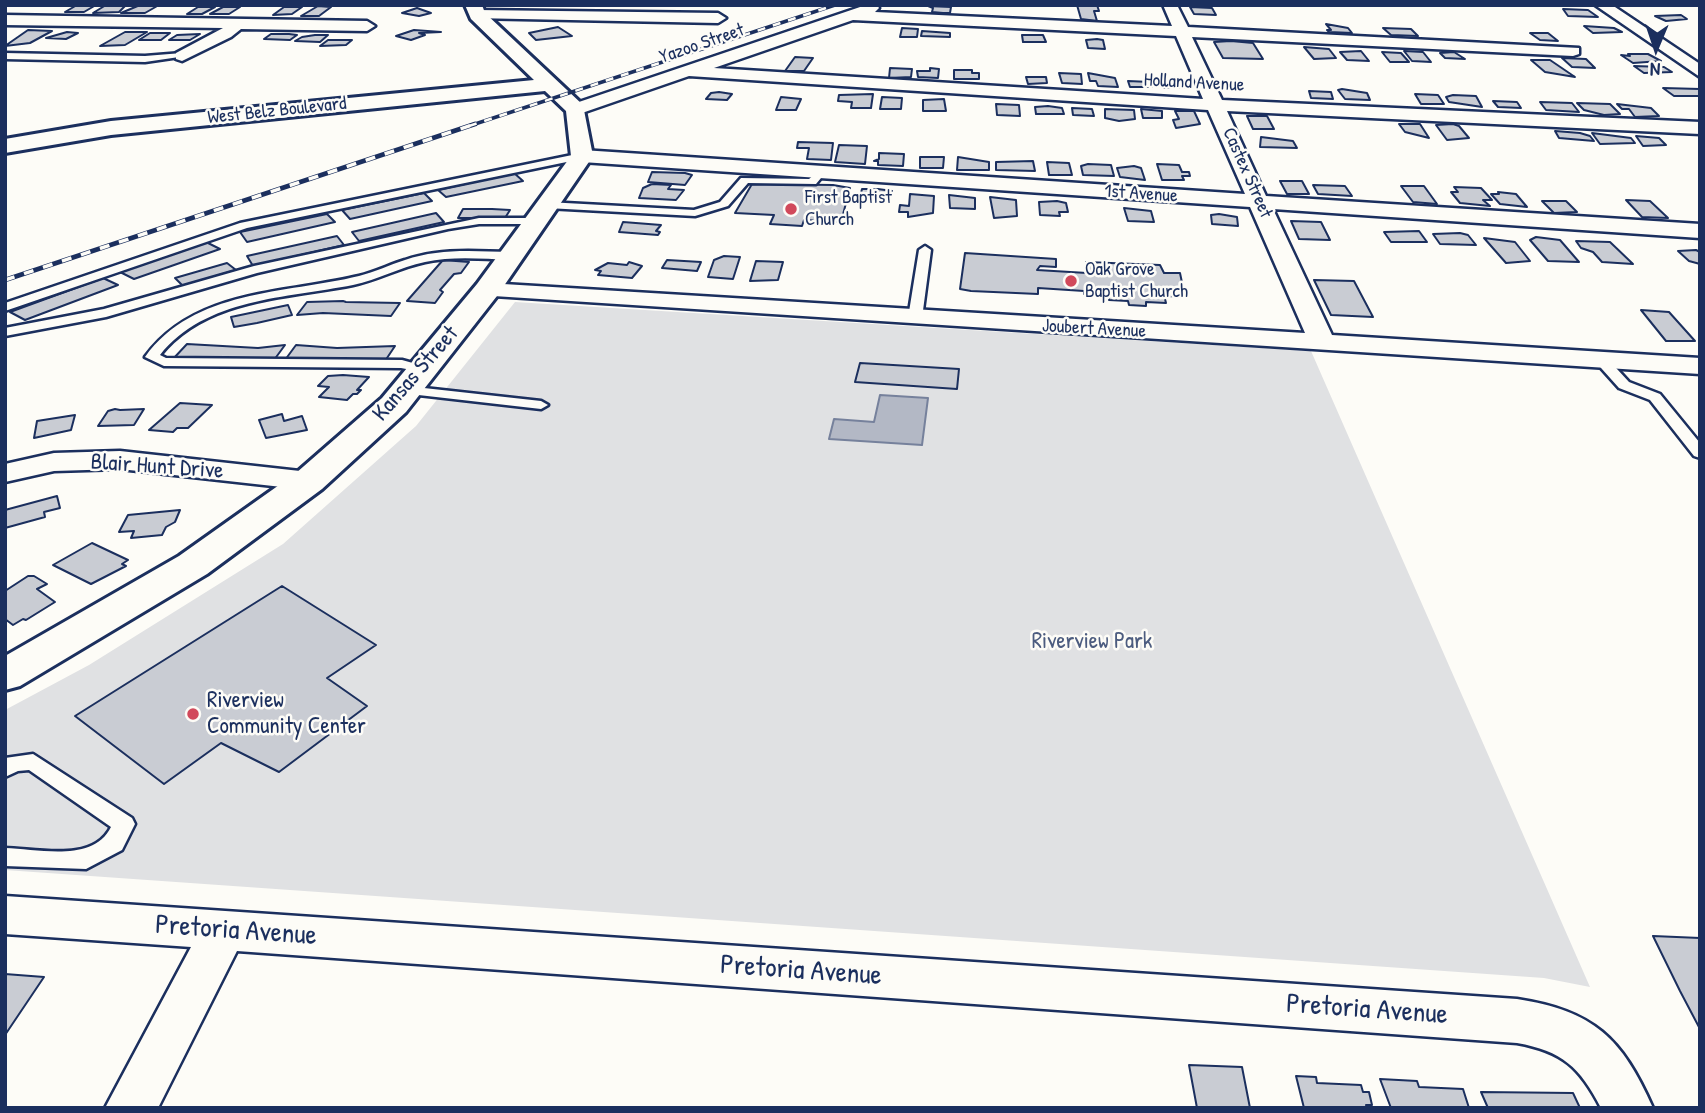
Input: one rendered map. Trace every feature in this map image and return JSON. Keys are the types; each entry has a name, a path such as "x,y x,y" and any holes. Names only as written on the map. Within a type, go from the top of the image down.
{"street":[{"path":"182,56 225,34 267,5"},
{"name":"Yazoo Street","path":"576,109 880,5"},
{"name":"Castex Street","path":"1170,5 1322,342"},
{"path":"1602,5 1700,72"},
{"path":"475,10 718,18"},
{"path":"475,10 576,109 582,156"},
{"path":"850,15 1573,51"},
{"path":"5,20 367,26"},
{"name":"Holland Avenue","path":"687,71 1217,105 1700,128"},
{"name":"West Belz Boulevard","path":"5,146 111,128 550,84"},
{"name":"1st Avenue","path":"582,156 748,174 821,172 1700,231"},
{"name":"Kansas Street","path":"5,675 193,565 309,481 394,405 487,290 582,156"},
{"name":"Joubert Avenue","path":"487,290 1700,366"},
{"name":"Blair Hunt Drive","path":"5,473 54,462 120,460 309,481"},
{"name":"Pretoria Avenue","path":"5,915 1517,1021 1560,1029 1591,1048 1605,1063 1627,1108"},
{"path":"131,1108 224,930"}],"lane":[{"path":"5,56 145,59 182,56"},
{"path":"5,307 244,225 582,156"},
{"path":"5,332 106,313 254,270 448,226 541,213 695,213 724,204 748,174"},
{"path":"915,318 925,250"},
{"path":"511,256 455,255 424,258 364,278 238,304 200,316 175,331 157,347 152,357 164,362 402,364 414,380 541,405"},
{"path":"1600,359 1624,385 1655,397 1700,453"},
{"path":"5,769 14,763 33,762 124,824 114,844 86,860 5,857"}],"green space":[{"name":"Riverview Park","path":"515,302 1311,351 1590,987 1544,978 5,870 5,710 89,665 283,544 416,426"}],"shaded area":[{"path":"880,395 928,398 922,445 829,439 834,419 874,422"}],"building":[{"path":"77,5 96,5 84,12 65,12"},
{"path":"106,5 126,5 119,12 93,13"},
{"path":"140,5 159,5 145,13 121,13"},
{"path":"1077,5 1097,5 1099,11 1094,11 1097,21 1081,19"},
{"path":"318,6 331,7 319,16 301,16"},
{"path":"928,6 951,7 950,13 932,12 933,8"},
{"path":"198,7 215,7 202,14 187,14"},
{"path":"223,7 240,7 229,14 210,14"},
{"path":"284,7 302,7 292,14 273,15"},
{"path":"1190,7 1212,8 1216,15 1194,14"},
{"path":"417,8 431,13 419,16 402,13"},
{"path":"1563,9 1588,10 1598,17 1568,16"},
{"path":"1681,15 1687,19 1666,21 1655,16"},
{"path":"1326,24 1348,28 1352,33 1329,32 1327,30 1331,30"},
{"path":"1584,26 1614,28 1622,32 1593,33"},
{"path":"558,27 572,36 536,40 529,33"},
{"path":"902,28 918,29 917,37 900,37"},
{"path":"1383,28 1411,29 1418,36 1391,35"},
{"path":"28,30 52,31 30,43 5,46"},
{"path":"414,30 441,32 419,33 425,35 411,40 396,36"},
{"path":"922,31 950,33 950,37 921,36"},
{"path":"67,32 78,33 66,39 46,38"},
{"path":"125,32 147,32 125,45 100,46"},
{"path":"150,33 170,33 161,40 139,40"},
{"path":"1530,33 1548,33 1558,41 1540,40"},
{"path":"200,34 190,40 169,40 177,35"},
{"path":"271,34 297,35 290,40 264,39"},
{"path":"328,35 320,42 295,41 302,37"},
{"path":"1022,35 1043,35 1046,42 1023,42"},
{"path":"328,40 352,40 346,45 320,46"},
{"path":"1086,40 1103,40 1105,49 1088,48"},
{"path":"1214,42 1253,43 1263,59 1223,58"},
{"path":"1304,47 1329,49 1336,58 1314,59"},
{"path":"1361,51 1369,61 1347,60 1340,52"},
{"path":"1404,51 1423,52 1431,62 1412,61"},
{"path":"1382,52 1401,53 1409,62 1390,62"},
{"path":"1454,52 1465,59 1445,58 1440,53"},
{"path":"1628,54 1648,54 1661,61 1633,63 1621,55 1630,56"},
{"path":"795,57 813,58 804,71 785,71"},
{"path":"1562,58 1586,59 1595,68 1572,67"},
{"path":"1531,60 1550,60 1575,77 1545,72"},
{"path":"1634,66 1664,67 1672,72 1644,73"},
{"path":"890,68 912,69 911,77 889,78"},
{"path":"930,68 939,69 938,78 918,77 917,71 930,71"},
{"path":"954,70 972,70 972,73 979,73 979,79 954,79"},
{"path":"1059,73 1081,74 1082,84 1062,83"},
{"path":"1088,73 1115,78 1118,87 1098,86 1096,81 1090,81"},
{"path":"1026,77 1046,77 1047,83 1028,84"},
{"path":"1128,81 1150,82 1152,87 1130,87"},
{"path":"1161,82 1183,82 1185,88 1164,88"},
{"path":"1663,88 1700,89 1700,96 1674,96"},
{"path":"1338,90 1367,93 1370,100 1345,99"},
{"path":"1309,91 1331,92 1333,99 1311,98"},
{"path":"711,93 732,94 727,100 706,99"},
{"path":"873,94 871,108 851,108 852,102 838,101 839,95"},
{"path":"1415,94 1438,95 1444,104 1421,104"},
{"path":"1476,96 1482,107 1449,102 1446,97"},
{"path":"781,97 801,99 796,110 776,110"},
{"path":"882,97 902,98 901,109 880,109"},
{"path":"944,99 946,111 923,111 923,100"},
{"path":"1493,101 1517,102 1521,108 1498,107"},
{"path":"1540,102 1572,103 1579,112 1546,110"},
{"path":"1577,103 1610,104 1620,114 1604,115 1584,110"},
{"path":"996,104 1019,105 1020,116 997,115"},
{"path":"1617,104 1651,108 1659,116 1635,117 1629,109 1622,109"},
{"path":"1035,107 1062,108 1064,114 1036,114"},
{"path":"1072,108 1092,109 1094,116 1073,115"},
{"path":"1105,109 1134,110 1135,119 1119,121 1105,118"},
{"path":"1141,109 1162,111 1162,118 1143,118"},
{"path":"1175,111 1194,111 1200,124 1176,128 1173,120 1179,119"},
{"path":"1247,116 1267,116 1274,129 1253,129"},
{"path":"1399,124 1420,124 1429,138 1405,132"},
{"path":"1436,125 1459,126 1469,138 1447,140"},
{"path":"1555,131 1580,133 1590,136 1594,141 1559,138"},
{"path":"1592,133 1631,138 1635,143 1600,144"},
{"path":"1636,136 1659,138 1666,145 1643,146"},
{"path":"1261,137 1293,141 1297,148 1260,147"},
{"path":"798,142 833,143 831,160 807,159 809,148 797,148"},
{"path":"839,145 867,146 865,164 835,162"},
{"path":"879,153 904,154 903,166 878,165 878,161 874,161 879,159"},
{"path":"920,157 944,157 943,168 920,168"},
{"path":"958,157 989,162 989,170 957,170"},
{"path":"1033,161 1035,171 996,170 996,162"},
{"path":"1047,162 1069,163 1072,175 1049,175"},
{"path":"1157,164 1179,165 1182,172 1189,172 1190,176 1182,176 1184,180 1162,180"},
{"path":"1111,165 1114,176 1083,175 1081,166"},
{"path":"1117,168 1141,168 1145,180 1120,177"},
{"path":"652,172 692,175 685,185 648,182"},
{"path":"514,173 523,181 446,197 438,190"},
{"path":"1280,181 1302,181 1309,194 1287,194"},
{"path":"652,184 671,185 668,189 684,190 676,200 639,198 643,188"},
{"name":"First Baptist Church","path":"752,184 833,185 850,188 841,222 804,220 802,226 770,224 774,215 735,213"},
{"path":"1313,185 1345,186 1352,196 1318,194"},
{"path":"1401,186 1424,186 1437,204 1413,202"},
{"path":"1454,187 1481,188 1492,200 1483,200 1490,206 1460,203 1451,192 1458,192"},
{"path":"862,189 892,191 883,199 860,197"},
{"path":"1498,192 1516,194 1527,207 1500,204 1491,194 1499,194"},
{"path":"424,193 432,201 350,219 342,210"},
{"path":"910,194 934,196 933,213 908,217 908,212 899,212 900,205 909,206"},
{"path":"949,195 975,198 975,209 950,208"},
{"path":"990,197 1016,200 1017,216 994,218"},
{"path":"1626,200 1650,201 1668,218 1642,217"},
{"path":"1542,201 1566,201 1577,212 1554,213"},
{"path":"1039,202 1066,203 1068,212 1059,212 1060,216 1040,215"},
{"path":"1124,208 1151,211 1154,222 1128,221"},
{"path":"463,209 510,210 505,218 458,218"},
{"path":"436,213 444,222 359,241 352,232"},
{"path":"327,214 335,222 247,242 240,232"},
{"path":"1211,215 1237,217 1238,226 1212,224"},
{"path":"1291,221 1321,222 1330,240 1299,239"},
{"path":"623,222 661,225 656,231 660,232 658,235 619,232"},
{"path":"1419,231 1427,242 1391,242 1384,232"},
{"path":"1433,234 1468,235 1476,245 1440,244"},
{"path":"337,236 344,245 253,266 247,256"},
{"path":"1536,237 1560,240 1579,262 1548,261 1530,240"},
{"path":"1484,238 1515,242 1530,261 1506,263"},
{"path":"1576,241 1610,242 1633,264 1602,262 1593,252 1581,248"},
{"path":"206,242 220,249 134,279 120,272"},
{"path":"1678,251 1700,252 1700,264 1689,261"},
{"name":"Oak Grove Baptist Church","path":"965,253 1056,259 1056,267 1040,266 1037,270 1087,273 1086,262 1160,265 1164,273 1180,273 1185,297 1169,296 1165,299 1166,303 1146,302 1146,306 1129,305 1128,301 1109,300 1109,295 1084,294 1084,291 1038,288 1038,294 960,289"},
{"path":"724,256 740,257 733,279 708,277 714,260"},
{"path":"443,260 469,262 461,273 454,274 440,290 443,292 435,303 407,301"},
{"path":"667,260 701,262 697,271 662,268"},
{"path":"756,261 783,262 778,280 750,281"},
{"path":"629,262 642,266 632,278 598,275 601,271 595,270 608,263 627,265"},
{"path":"227,263 236,270 183,286 175,278"},
{"path":"103,278 118,285 25,320 10,312"},
{"path":"1314,280 1354,281 1373,317 1331,315"},
{"path":"307,302 400,303 391,316 323,313 297,315"},
{"path":"288,305 292,315 234,327 231,317"},
{"path":"1641,310 1669,312 1695,341 1666,341"},
{"path":"187,344 258,348 285,345 274,360 173,359"},
{"path":"296,345 337,348 395,346 385,361 285,360"},
{"path":"860,363 959,369 957,389 855,382"},
{"path":"328,376 369,377 357,390 361,390 347,400 319,397 329,387 318,386"},
{"path":"180,403 212,405 188,428 177,428 173,432 149,430"},
{"path":"144,409 134,425 98,426 108,411"},
{"path":"282,414 284,421 302,416 307,430 266,438 259,420"},
{"path":"75,415 71,430 34,438 37,421"},
{"path":"57,496 60,508 44,512 45,517 5,528 5,510"},
{"path":"180,510 175,522 166,527 162,535 131,538 134,531 119,532 128,515"},
{"path":"92,543 128,560 122,564 126,566 91,584 53,565"},
{"path":"28,576 34,576 47,584 37,589 55,602 13,625 5,619 5,591"},
{"name":"Riverview Community Center","path":"282,586 376,645 327,678 367,706 279,772 221,743 164,784 75,716"},
{"path":"1653,936 1700,938 1700,1029 1680,991"},
{"path":"5,974 44,977 5,1035"},
{"path":"1189,1065 1242,1067 1250,1108 1197,1108"},
{"path":"1296,1076 1316,1077 1317,1083 1361,1085 1363,1092 1369,1092 1372,1105 1366,1105 1367,1108 1304,1108"},
{"path":"1380,1079 1417,1081 1419,1087 1463,1089 1469,1108 1391,1108"},
{"path":"1481,1092 1573,1093 1580,1108 1488,1108"}],"railway":[{"path":"469,126 835,5"},
{"path":"5,280 475,124"}],"place":[{"name":"First Baptist Church","path":"791,209"},
{"name":"Oak Grove Baptist Church","path":"1071,281"},
{"name":"Riverview Community Center","path":"193,714"}]}
